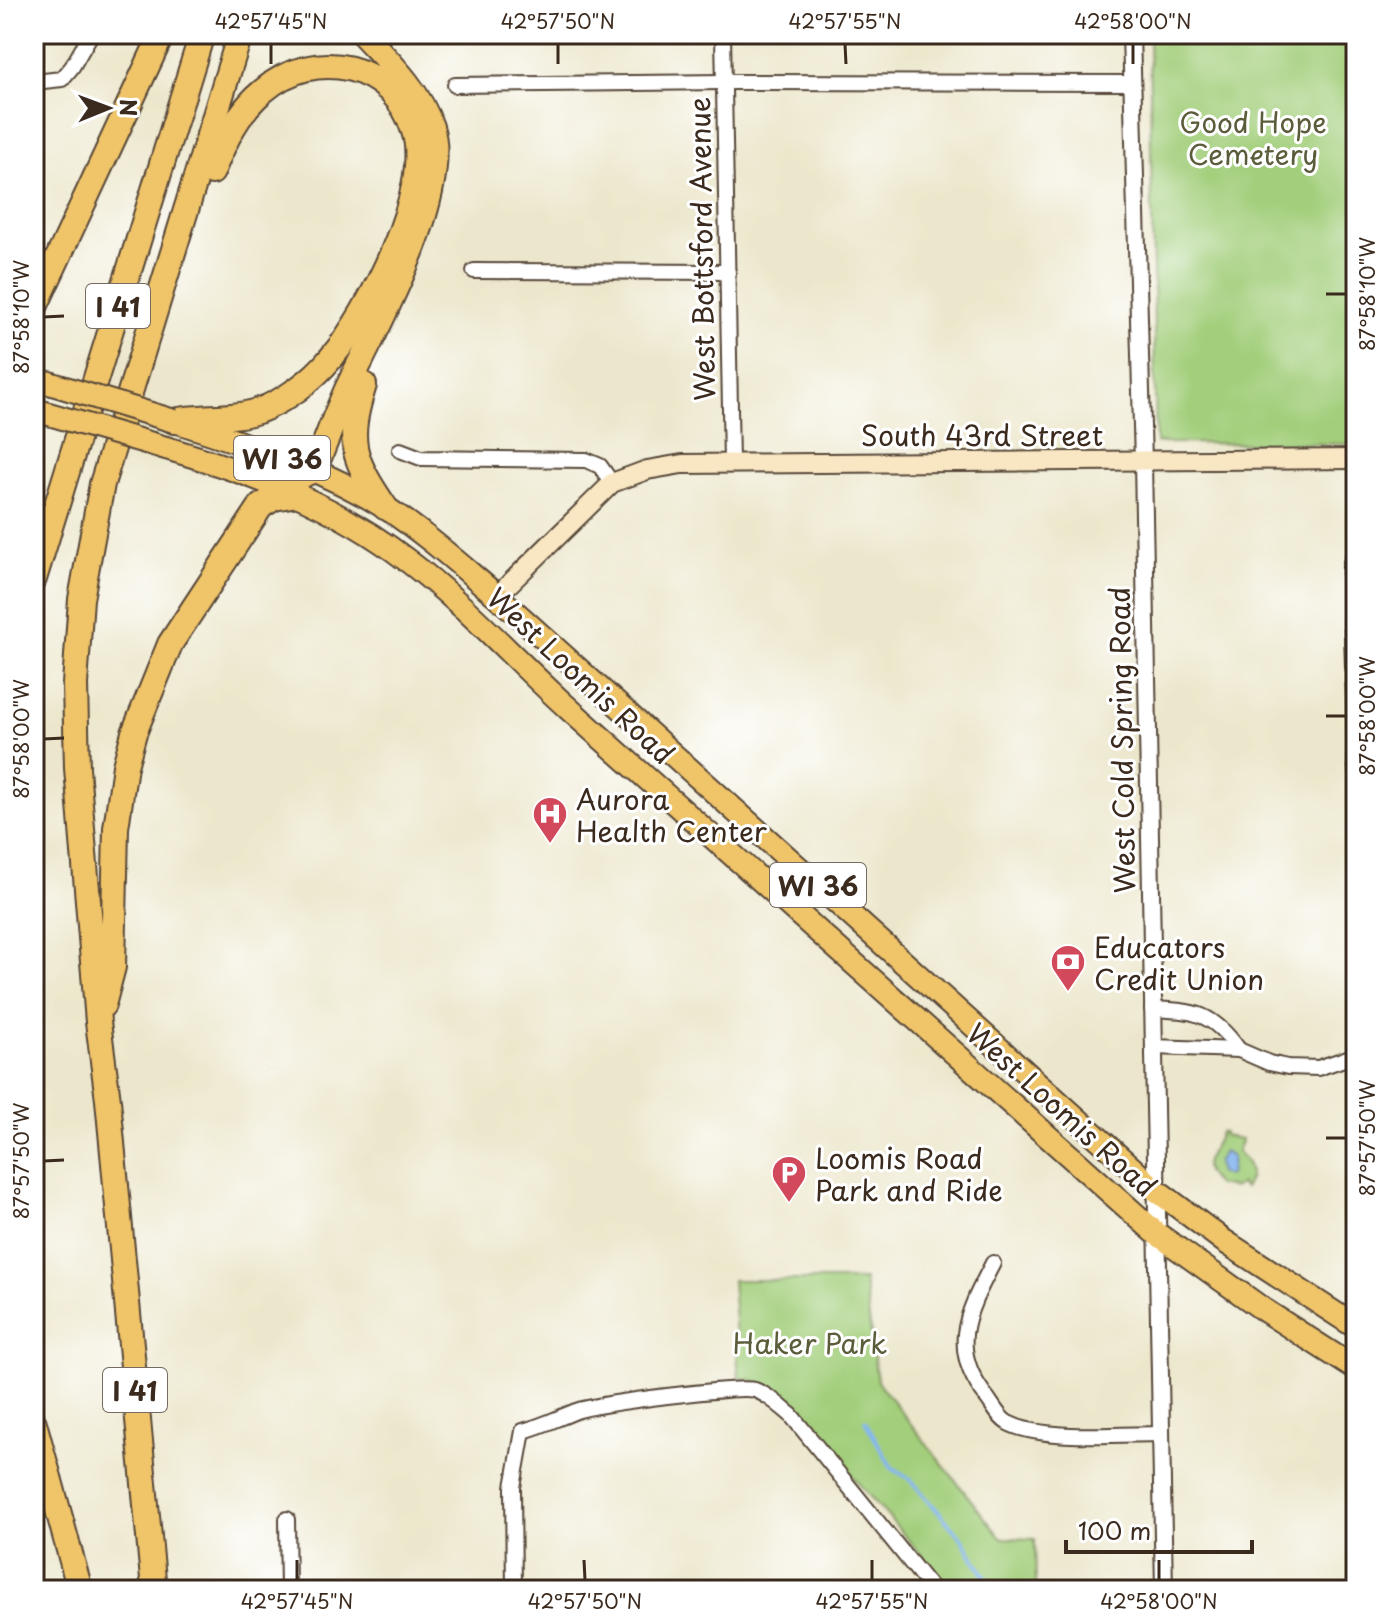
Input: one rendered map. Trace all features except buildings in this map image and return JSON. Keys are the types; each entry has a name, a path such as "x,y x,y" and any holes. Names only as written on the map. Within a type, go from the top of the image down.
{"highway":[{"path":"34,309 162,34"},
{"name":"I 41","path":"34,579 202,34"},
{"name":"I 41","path":"154,1590 98,1022 77,768 75,684 81,599 102,484 240,34"},
{"path":"265,480 298,477 314,470 348,386 378,329 426,210 433,181 435,149 432,130 416,94 363,34"},
{"path":"143,349 164,312 220,152 250,103 285,75 313,66 353,68 386,85 408,115 415,132 418,170 407,216 353,331 317,373 268,406 243,415 174,421"},
{"path":"378,329 353,428 361,468 385,507"},
{"path":"98,1022 113,967 116,828 125,766 157,671 185,618 261,506 274,498 297,494"},
{"path":"34,1423 80,1590"}],"main road":[{"name":"West Loomis Road","path":"42,381 174,421 314,470 385,507 497,596 1156,1190 1224,1241 1356,1327"},
{"name":"West Loomis Road","path":"38,411 265,480 350,522 423,573 477,621 525,670 1156,1233 1264,1310 1356,1369"},
{"name":"South 43rd Street","path":"497,596 612,483 663,467 700,462 1356,459"},
{"path":"423,573 476,599 497,596"},
{"path":"477,621 487,619 513,629 564,657"},
{"path":"814,927 835,899"}],"street":[{"path":"41,82 57,81 66,75 91,34"},
{"name":"West Bottsford Avenue","path":"723,34 731,462"},
{"name":"West Cold Spring Road","path":"1131,34 1143,462 1164,1590"},
{"path":"455,85 1133,83"},
{"path":"474,271 728,272"},
{"path":"400,450 421,458 586,460 600,466 612,483"},
{"path":"1356,547 1350,566 1356,769"},
{"path":"1152,1009 1193,1012 1207,1017 1221,1027 1239,1050"},
{"path":"1153,1047 1239,1050 1269,1063 1288,1067 1318,1068 1356,1055"},
{"path":"993,1263 968,1311 964,1351 978,1387 1006,1422 1053,1435 1161,1434"},
{"path":"514,1590 513,1487 523,1431 597,1406 754,1389 774,1400 791,1415 933,1590"},
{"path":"287,1519 288,1590"}],"green space":[{"name":"Good Hope Cemetery","path":"1149,34 1356,34 1356,444 1156,443"},
{"path":"1220,1132 1224,1136 1242,1139 1237,1151 1250,1173 1244,1188 1240,1184 1233,1188 1217,1185 1206,1171 1207,1158"},
{"name":"Haker Park","path":"732,1280 864,1280 877,1381 1001,1538 1035,1539 1036,1590 943,1590 922,1555 780,1395 753,1380 739,1378"}],"water":[{"path":"1224,1152 1232,1157 1227,1176 1219,1173 1217,1162"}],"waterway":[{"path":"865,1421 892,1468 910,1479 962,1539 990,1590"}],"place":[{"name":"Aurora Health Center","path":"550,845"},
{"name":"Educators Credit Union","path":"1068,993"},
{"name":"Loomis Road Park and Ride","path":"789,1204"}]}
